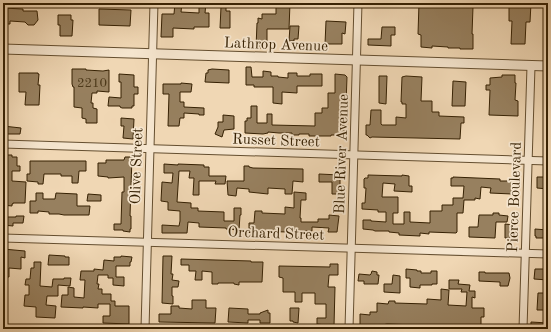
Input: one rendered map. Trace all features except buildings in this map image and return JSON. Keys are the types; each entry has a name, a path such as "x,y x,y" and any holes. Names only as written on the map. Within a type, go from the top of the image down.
{"street":[{"name":"Olive Street","path":"145,329 154,3"},
{"name":"Blue River Avenue","path":"349,329 358,3"},
{"name":"Lathrop Avenue","path":"3,49 548,66"},
{"name":"Pierce Boulevard","path":"523,329 531,66"},
{"name":"Russet Street","path":"3,144 548,161"},
{"name":"Orchard Street","path":"3,238 548,254"}]}
